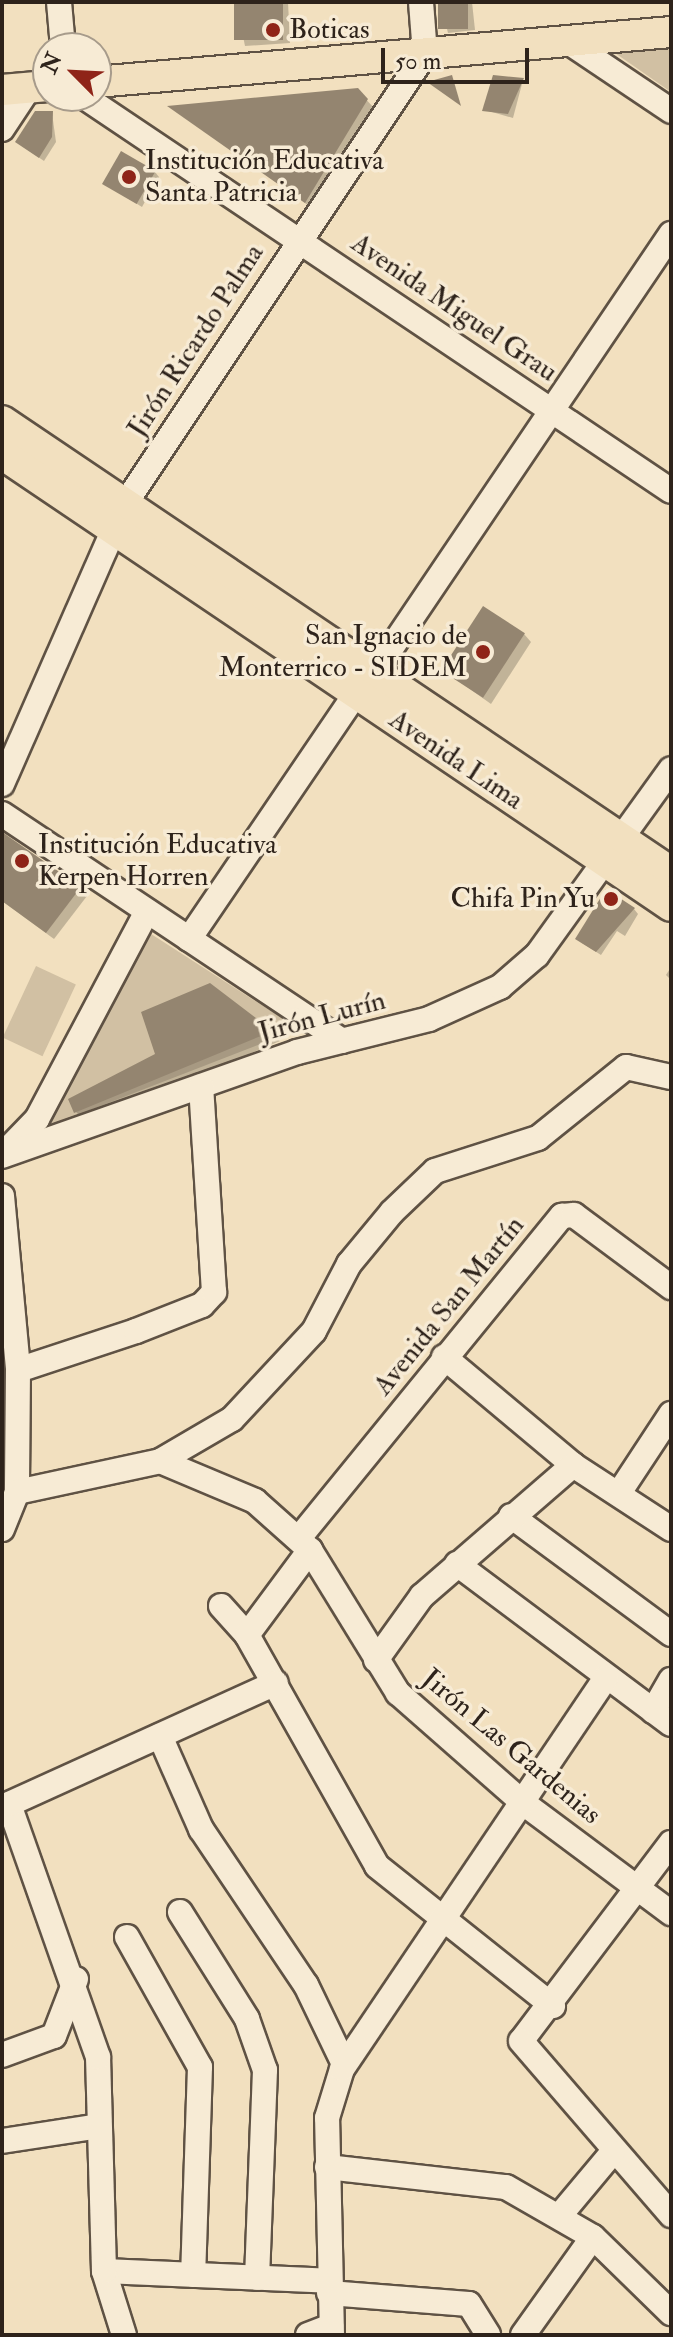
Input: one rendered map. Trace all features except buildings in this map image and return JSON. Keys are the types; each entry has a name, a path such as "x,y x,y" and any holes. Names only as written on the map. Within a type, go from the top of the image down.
{"main road":[{"path":"112,81 671,32"},
{"name":"Avenida Lima","path":"2,421 122,517 615,852 671,906"},
{"name":"Avenida Lima","path":"2,454 122,517"},
{"name":"Avenida Lima","path":"615,852 671,872"}],"street":[{"path":"59,2 62,32"},
{"path":"421,2 425,54"},
{"path":"567,41 671,111"},
{"name":"Jirón Ricardo Palma","path":"2,784 122,517 299,238 425,54"},
{"path":"2,129 26,88"},
{"name":"Avenida Miguel Grau","path":"107,112 671,491"},
{"path":"189,939 671,234"},
{"name":"Jirón Lurín","path":"2,1155 342,1041 429,1019 500,987 537,955 615,852 671,769"},
{"path":"2,814 342,1041"},
{"path":"2,1155 37,1119 147,911"},
{"path":"17,1492 160,1461 232,1419 314,1331 349,1264 383,1223 435,1171 538,1138 626,1067 671,1077"},
{"path":"18,1370 136,1331 202,1305 214,1292 201,1086"},
{"path":"2,1196 18,1370 17,1492 2,1529"},
{"name":"Avenida San Martín","path":"247,1635 305,1544 444,1357 568,1213 667,1276"},
{"path":"444,1357 573,1465 671,1529"},
{"path":"619,1493 671,1414"},
{"name":"Jirón Las Gardenias","path":"160,1461 255,1501 305,1544 376,1660 421,1716 522,1802 671,1913"},
{"path":"376,1660 397,1626 457,1564 573,1465"},
{"path":"511,1516 671,1634"},
{"path":"457,1564 662,1717 671,1680"},
{"path":"221,1606 247,1635 276,1683 360,1845 440,1921 553,2006"},
{"path":"323,2332 329,2287 329,2101 344,2064 606,1678"},
{"path":"116,2333 104,2271 94,2127 98,2057 76,1979 9,1804 276,1683"},
{"path":"160,1736 201,1829 306,1985 344,2064"},
{"path":"671,1843 553,2006 521,2041 612,2153 671,2215"},
{"path":"180,1912 247,2019 265,2070 257,2278"},
{"path":"127,1937 200,2067 193,2275"},
{"path":"2,2055 54,2036 76,1979"},
{"path":"2,2141 94,2127"},
{"path":"561,2214 612,2153"},
{"path":"327,2167 506,2187 561,2214 593,2237 671,2313"},
{"path":"523,2335 593,2237"},
{"path":"104,2271 257,2278 469,2304 488,2335"}],"shaded area":[{"path":"671,48 671,92 615,53"},
{"path":"148,932 299,1029 36,1131"},
{"path":"36,966 76,985 42,1056 3,1038"}],"place":[{"name":"Boticas","path":"273,30"},
{"name":"Institución Educativa Santa Patricia","path":"129,177"},
{"name":"San Ignacio de Monterrico - SIDEM","path":"483,652"},
{"name":"Institución Educativa Kerpen Horren","path":"22,861"},
{"name":"Chifa Pin Yu","path":"611,899"}]}
